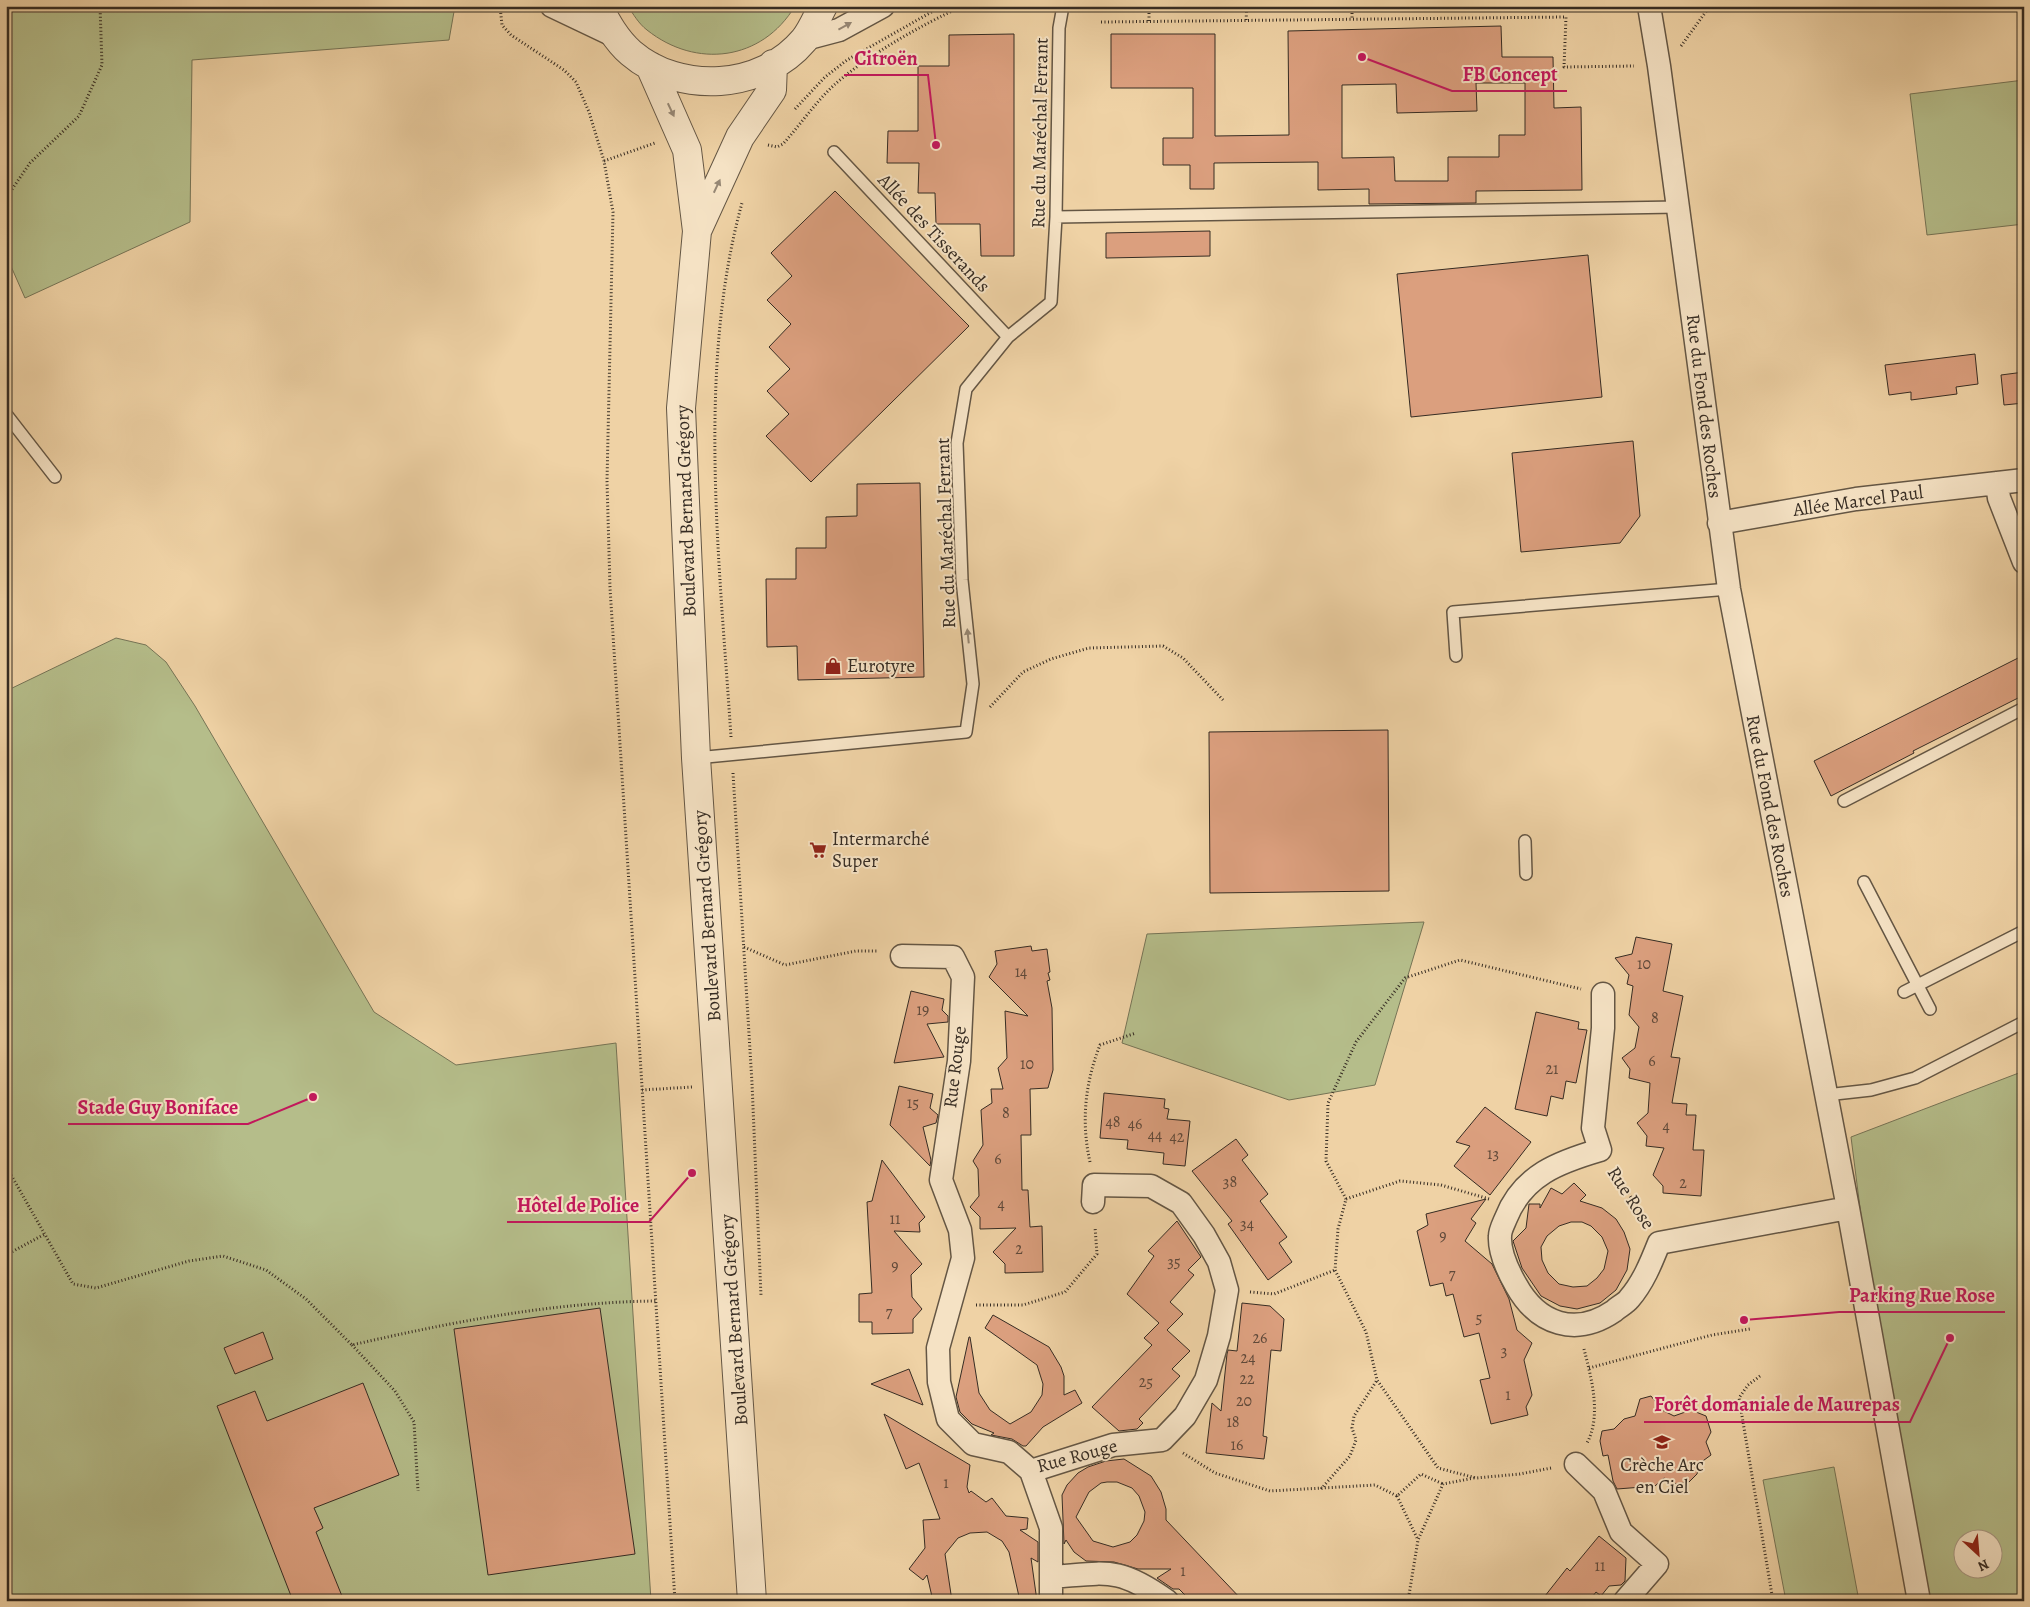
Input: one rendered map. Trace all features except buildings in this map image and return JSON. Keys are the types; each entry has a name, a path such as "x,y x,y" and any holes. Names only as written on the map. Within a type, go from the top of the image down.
{"street":[{"path":"552,6 615,36"},
{"path":"598,6 615,36 631,53 650,66 680,78 712,82 744,77 773,64 805,39 838,30 883,6"},
{"path":"805,39 823,6"},
{"name":"Rue du Fond des Roches","path":"1649,6 1659,66 1729,589 1848,1208 1918,1601"},
{"name":"Boulevard Bernard Grégory","path":"697,231 740,137 772,90 773,64"},
{"name":"Boulevard Bernard Grégory","path":"650,66 687,150 697,231 681,408 696,758 752,1601"},
{"name":"Allée Marcel Paul","path":"1719,523 1856,499 2024,480"},
{"path":"1997,484 1999,498 2024,562"},
{"name":"Rue Rouge","path":"893,953 954,957 963,977 959,1061 941,1180 960,1230 963,1258 938,1348 939,1382 948,1418 973,1444 1009,1452 1031,1471 1113,1445 1162,1440"},
{"name":"Rue Rose","path":"1604,994 1603,1028 1593,1128 1600,1150 1564,1160 1534,1179 1512,1205 1500,1235 1506,1268 1520,1292 1535,1310 1559,1324 1580,1326 1603,1318 1628,1301 1645,1276 1659,1243"},
{"path":"1093,1194 1150,1186 1181,1203 1204,1235 1219,1262 1226,1290 1219,1336 1206,1380 1185,1416 1162,1440"},
{"path":"1659,1243 1848,1208"},
{"path":"1576,1464 1604,1490 1621,1532 1657,1564 1625,1601"},
{"path":"1031,1471 1051,1528 1050,1601"},
{"path":"1051,1577 1106,1572 1130,1577 1167,1601"}],"lane":[{"name":"Rue du Maréchal Ferrant","path":"966,732 974,684 962,580 957,443 966,389 1008,337 1051,302 1056,217 1059,28 1065,6"},
{"name":"Allée des Tisserands","path":"834,152 1008,337"},
{"path":"1056,217 1678,207"},
{"path":"6,414 55,477"},
{"path":"1456,656 1453,612 1729,589"},
{"path":"1844,801 2024,708"},
{"path":"696,758 966,732"},
{"path":"1525,841 1526,874"},
{"path":"1864,882 1930,1009"},
{"path":"1904,992 2024,931"},
{"path":"1826,1095 1871,1090 1915,1078 2024,1022"}],"path":[{"path":"6,198 30,163 79,116 102,66 100,6"},
{"path":"500,6 502,25 511,35 564,70 576,82 584,96 604,161 613,212 607,471 610,588 675,1601"},
{"path":"793,110 825,77 847,60 942,6"},
{"path":"768,145 778,147 783,144 827,92 852,71 902,39 963,6"},
{"path":"1149,6 1150,21"},
{"path":"1246,20 1247,6"},
{"path":"1352,6 1352,19"},
{"path":"1101,22 1566,17 1564,67 1659,66 1668,65 1710,6"},
{"path":"763,154 772,138"},
{"path":"743,200 734,231 722,300 717,378 716,487 744,947 762,1302"},
{"path":"966,732 1023,672 1051,659 1089,648 1163,646 1183,658 1223,700"},
{"path":"744,947 785,965 856,951 893,953"},
{"path":"1476,1478 1438,1468 1377,1380 1366,1332 1335,1270 1338,1229 1346,1199 1326,1161 1328,1103 1356,1042 1405,978 1460,960 1604,994"},
{"path":"950,1305 1023,1305 1065,1292 1097,1254 1085,1122 1090,1072 1100,1045 1136,1033"},
{"name":"Rue Rose","path":"1600,1150 1659,1243"},
{"path":"6,1166 73,1284 96,1288 189,1260 223,1256 266,1270 306,1299 395,1391 414,1422 418,1491"},
{"path":"1346,1199 1400,1181 1441,1185 1512,1205"},
{"path":"6,1255 45,1234"},
{"path":"1226,1290 1274,1294 1335,1270"},
{"path":"352,1345 418,1330 558,1306 656,1301"},
{"path":"1397,1496 1421,1474 1444,1484 1576,1464 1592,1433 1594,1390 1580,1326"},
{"path":"1589,1368 1712,1335 1750,1329"},
{"path":"1760,1376 1748,1385 1740,1398 1772,1601"},
{"path":"1320,1490 1350,1456 1356,1440 1352,1428 1354,1416 1377,1380"},
{"path":"1162,1440 1215,1474 1270,1491 1320,1490 1375,1485 1397,1496 1418,1540"},
{"path":"1408,1601 1418,1540 1444,1484"}],"green space":[{"path":"6,6 418,9 455,6 449,40 192,60 190,222 25,298 6,255"},
{"path":"628,6 795,6 781,24 765,38 747,48 727,53 707,54 686,50 666,42 644,28"},
{"path":"2024,80 2024,224 1927,235 1910,94"},
{"path":"116,638 146,645 166,662 195,706 374,1012 456,1065 616,1043 651,1601 6,1601 6,691"},
{"path":"1424,922 1375,1085 1289,1100 1122,1043 1147,934"},
{"path":"2024,1071 2024,1601 1910,1601 1851,1137"},
{"path":"1834,1467 1859,1601 1786,1601 1763,1480"}],"place":[{"name":"FB Concept","path":"1362,57"},
{"name":"Citroën","path":"936,145"},
{"name":"Eurotyre","path":"833,666"},
{"name":"Intermarché Super","path":"818,850"},
{"name":"Stade Guy Boniface","path":"313,1097"},
{"name":"Hôtel de Police","path":"692,1173"},
{"name":"Parking Rue Rose","path":"1744,1320"},
{"name":"Forêt domaniale de Maurepas","path":"1950,1338"},
{"name":"Crèche Arc en Ciel","path":"1662,1442"}]}
